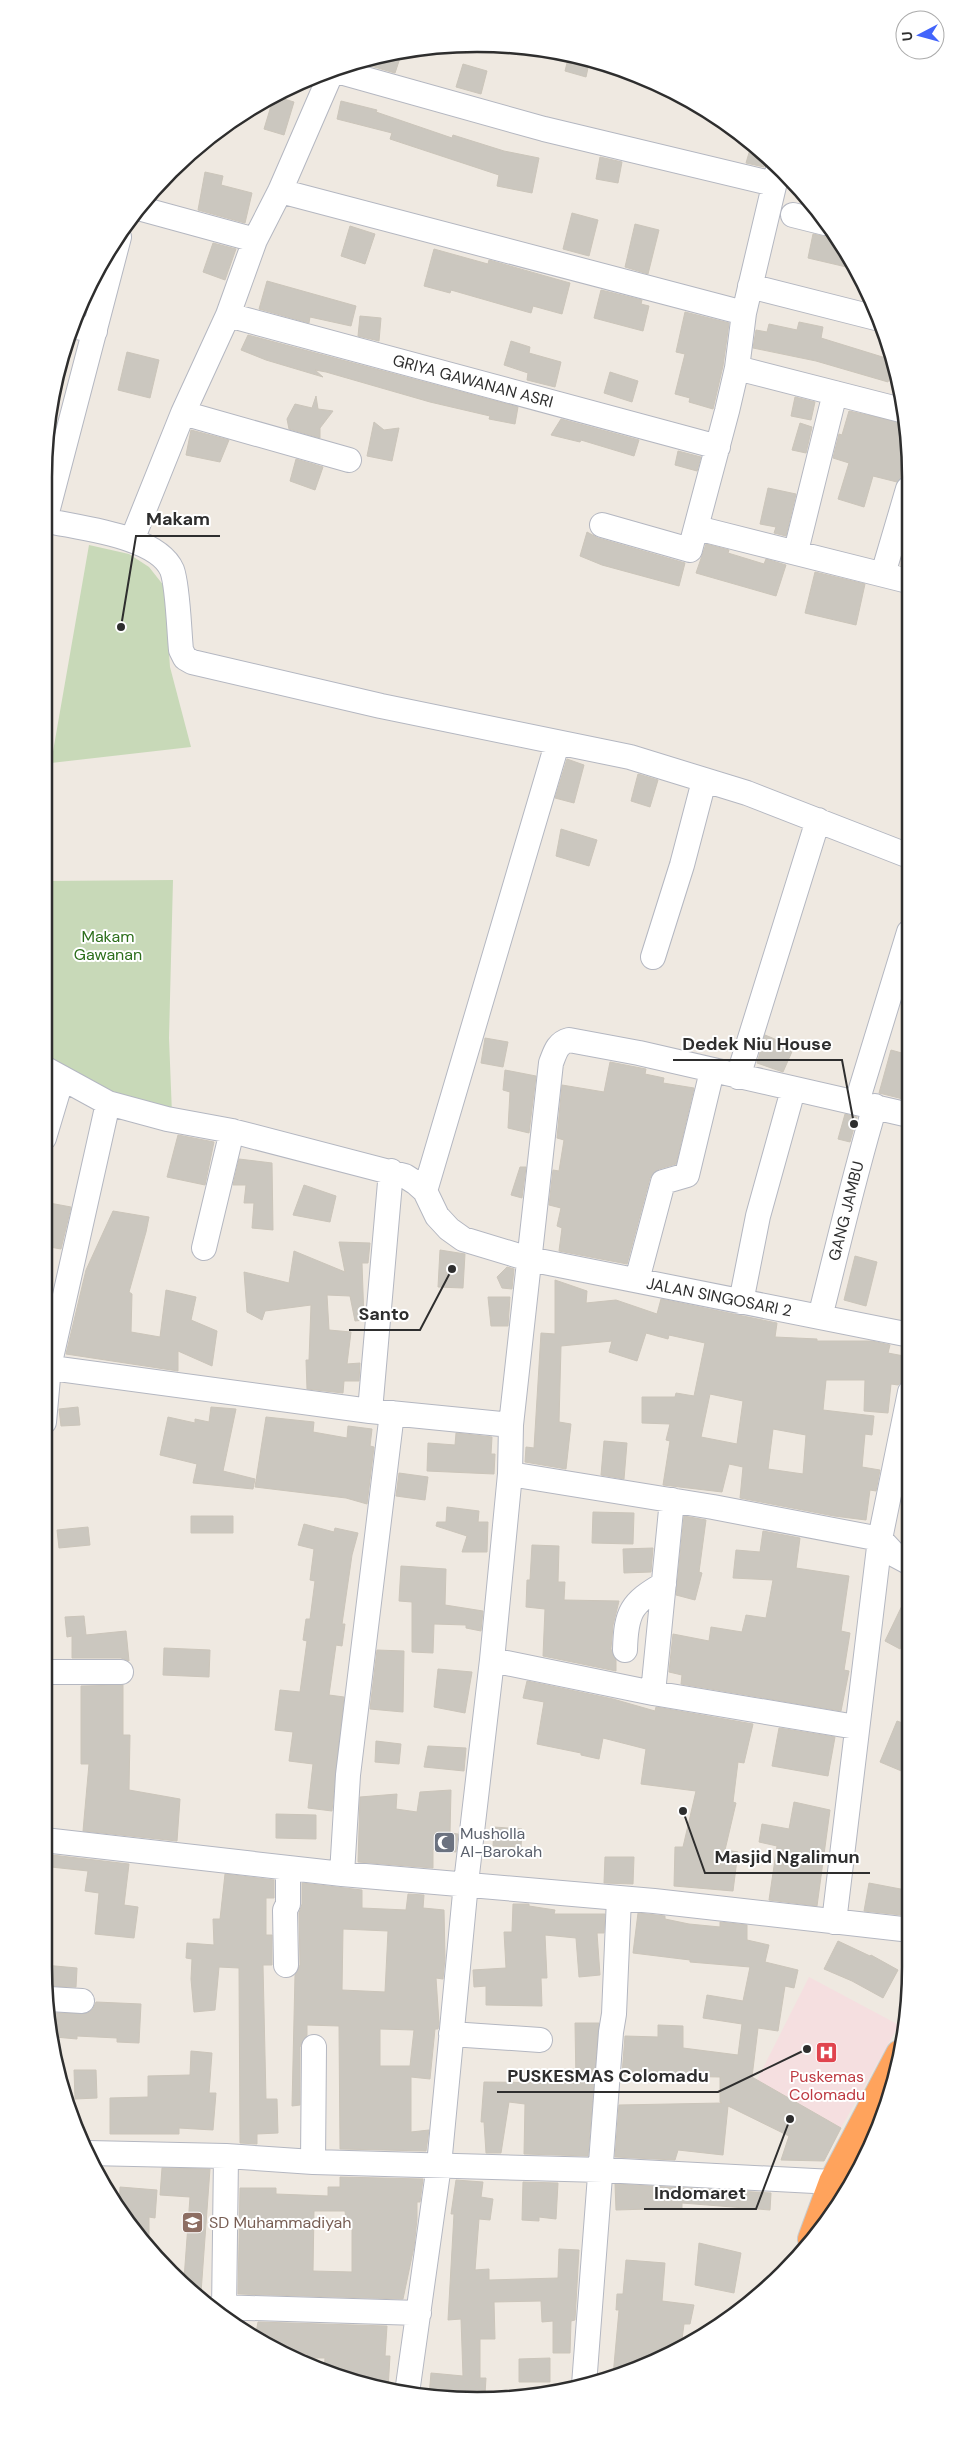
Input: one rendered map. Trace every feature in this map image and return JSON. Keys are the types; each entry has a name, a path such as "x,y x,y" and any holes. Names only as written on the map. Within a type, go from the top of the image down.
{"highway":[{"path":"819,2219 833,2182 887,2078"}],"street":[{"path":"339,76 534,126 776,177 744,313 738,368 693,539"},
{"path":"132,540 183,413 228,315 255,240 280,191 325,81"},
{"path":"280,191 744,313"},
{"path":"147,210 255,240"},
{"path":"792,215 816,221"},
{"path":"52,482 84,328 106,271"},
{"path":"750,286 871,317"},
{"name":"GRIYA GAWANAN ASRI","path":"228,315 718,447"},
{"path":"738,368 897,409"},
{"path":"796,552 835,393"},
{"path":"183,413 349,460"},
{"path":"883,574 902,509"},
{"path":"52,522 132,540 163,558 171,570 181,650 185,658 192,662 557,744 630,757 747,793 902,854"},
{"path":"602,525 796,552 902,579"},
{"path":"53,1073 108,1102 167,1119 232,1131 391,1171 416,1182 425,1191 557,744"},
{"path":"653,957 682,865 704,781"},
{"path":"738,1077 818,820"},
{"name":"GANG JAMBU","path":"820,1317 849,1204 866,1104 902,960"},
{"path":"408,2385 439,2165 451,2034 448,1997 466,1883 492,1660 510,1474 511,1425 551,1063 557,1047 569,1040 639,1053 793,1090 866,1104 902,1113"},
{"path":"637,1280 663,1182 687,1175 712,1071"},
{"path":"741,1302 758,1216 793,1090"},
{"path":"52,1345 108,1102"},
{"path":"204,1248 232,1131"},
{"path":"342,1874 348,1775 381,1412 391,1171"},
{"name":"JALAN SINGOSARI 2","path":"425,1191 437,1216 448,1229 463,1239 529,1259 902,1333"},
{"path":"52,1368 381,1412 511,1425"},
{"path":"834,1922 880,1539 902,1431"},
{"path":"510,1474 672,1500 880,1539 895,1555 902,1559"},
{"path":"653,1692 672,1500"},
{"path":"625,1650 626,1625 632,1608 638,1600 664,1584"},
{"path":"492,1660 653,1692 856,1727"},
{"path":"52,1672 122,1672"},
{"path":"52,1841 342,1874 466,1883 619,1898 902,1929"},
{"path":"286,1965 285,1910 288,1904 288,1868"},
{"path":"585,2378 602,2170 611,2032 614,2014 619,1898"},
{"path":"54,1999 82,2001"},
{"path":"451,2034 540,2040"},
{"path":"312,2162 314,2047"},
{"path":"95,2152 226,2156 312,2162 602,2170 833,2182"},
{"path":"222,2306 226,2156"},
{"path":"226,2309 419,2314"}],"shaded area":[{"name":"Puskemas Colomadu","path":"809,1977 898,2025 841,2128 757,2080"}],"green space":[{"path":"89,545 129,554 149,567 164,586 170,667 191,747 52,763"},
{"name":"Makam Gawanan","path":"173,880 169,1038 172,1114 98,1089 52,1063 52,881"}],"building":[{"path":"399,60 395,73 372,66"},
{"path":"567,63 588,67 586,77 565,71"},
{"path":"463,64 487,71 481,94 456,87"},
{"path":"284,99 294,102 284,135 264,129 271,106"},
{"path":"341,101 377,110 376,112 452,138 453,135 504,151 539,158 532,193 497,186 499,175 390,139 392,133 337,119"},
{"path":"750,151 765,165 764,167 746,163"},
{"path":"600,157 622,162 618,183 596,179"},
{"path":"205,172 223,176 221,185 252,193 245,223 198,210"},
{"path":"572,213 598,220 589,256 563,249"},
{"path":"635,224 659,230 648,274 625,267"},
{"path":"350,226 375,234 365,264 341,256"},
{"path":"813,234 828,237 847,267 808,258"},
{"path":"213,243 236,249 225,280 203,272"},
{"path":"434,249 488,264 489,260 570,283 562,314 533,306 531,313 451,290 450,293 424,286"},
{"path":"267,281 356,306 351,326 310,317 309,323 259,309"},
{"path":"601,290 642,300 641,304 649,306 643,331 594,318"},
{"path":"685,312 729,323 723,366 713,409 689,402 690,398 675,394 685,354 676,352"},
{"path":"360,316 381,318 379,341 358,336"},
{"path":"799,322 823,327 821,338 885,358 890,376 888,382 816,361 753,348 756,330 767,332 769,324 797,330"},
{"path":"248,335 518,407 515,424 489,419 490,416 430,402 326,372 315,370 323,377 266,360 241,350"},
{"path":"511,341 530,347 529,353 561,362 555,387 527,380 528,373 504,365"},
{"path":"127,352 159,360 150,398 118,390"},
{"path":"610,372 638,381 632,402 604,393"},
{"path":"316,396 318,409 333,411 320,428 320,438 289,429 287,419 295,404 312,408"},
{"path":"795,397 815,402 811,420 791,416"},
{"path":"849,411 899,422 902,450 902,479 897,482 873,476 864,507 838,499 849,463 833,458 839,434 842,435"},
{"path":"561,419 639,440 634,456 581,440 580,442 551,435"},
{"path":"374,422 384,430 399,428 392,461 367,456"},
{"path":"800,423 812,427 806,453 792,450"},
{"path":"191,430 229,440 220,462 186,455"},
{"path":"678,451 701,457 697,471 675,465"},
{"path":"296,459 323,467 315,490 290,481"},
{"path":"768,488 796,494 786,536 774,533 776,527 760,524"},
{"path":"587,532 598,538 685,563 679,586 602,565 580,556"},
{"path":"706,544 729,550 728,553 764,564 766,559 786,565 776,596 696,573"},
{"path":"815,572 865,584 856,625 805,613"},
{"path":"567,759 584,765 574,803 555,798"},
{"path":"638,774 658,780 650,807 631,801"},
{"path":"561,829 597,840 589,866 556,856"},
{"path":"765,1035 794,1047 783,1072 757,1063"},
{"path":"485,1038 508,1042 503,1067 481,1063"},
{"path":"891,1050 902,1053 902,1099 879,1093"},
{"path":"610,1062 646,1069 645,1074 664,1078 663,1083 694,1088 676,1164 659,1169 650,1178 627,1264 559,1251 562,1228 557,1226 561,1208 549,1205 553,1170 559,1171 564,1140 557,1138 562,1085 604,1092"},
{"path":"505,1070 536,1076 529,1133 508,1128 510,1092 503,1090"},
{"path":"845,1114 857,1117 850,1142 838,1139"},
{"path":"178,1135 214,1142 205,1185 167,1177"},
{"path":"239,1159 272,1163 273,1230 252,1228 254,1203 244,1203 246,1185 233,1185"},
{"path":"520,1167 526,1167 522,1198 511,1195"},
{"path":"304,1185 336,1196 330,1222 293,1215"},
{"path":"52,1203 71,1207 61,1249 52,1247"},
{"path":"113,1211 149,1217 129,1292 132,1294 131,1332 160,1337 166,1290 196,1297 191,1320 217,1331 212,1366 178,1351 178,1371 66,1354 86,1270"},
{"path":"339,1242 370,1243 368,1263 362,1263 364,1320 355,1321 350,1296 327,1295 329,1330 351,1332 347,1364 360,1363 359,1381 344,1381 343,1393 307,1389 306,1360 309,1360 311,1305 265,1311 262,1320 247,1312 244,1272 289,1283 294,1251 345,1272"},
{"path":"440,1250 465,1254 463,1288 438,1287"},
{"path":"855,1256 877,1262 866,1306 844,1300"},
{"path":"507,1267 514,1269 512,1289 502,1288 497,1277"},
{"path":"555,1280 587,1291 586,1303 616,1300 657,1314 661,1299 777,1323 775,1337 817,1339 817,1341 872,1341 890,1345 888,1353 902,1356 902,1382 898,1385 891,1384 888,1413 864,1411 865,1380 826,1380 823,1410 874,1416 872,1435 865,1434 862,1467 880,1470 876,1491 870,1490 866,1520 834,1516 740,1498 743,1467 729,1464 722,1492 663,1485 670,1441 666,1440 670,1424 642,1423 642,1397 675,1397 676,1393 694,1396 705,1343 669,1335 668,1339 646,1333 637,1361 609,1352 612,1341 561,1346 559,1422 571,1424 566,1469 525,1462 526,1447 534,1448 541,1333 555,1334","holes":["710,1394 743,1401 737,1444 701,1437","773,1429 806,1435 803,1474 768,1469"]},
{"path":"488,1297 510,1297 508,1326 491,1326"},
{"path":"78,1407 80,1425 61,1426 59,1409"},
{"path":"211,1407 236,1409 223,1471 255,1479 253,1489 193,1483 197,1464 160,1455 168,1417 195,1423 195,1419 209,1422"},
{"path":"266,1417 314,1422 313,1432 347,1438 348,1426 372,1429 370,1446 374,1447 367,1504 346,1498 255,1487"},
{"path":"456,1433 492,1437 491,1454 495,1454 494,1474 427,1471 428,1443 455,1445"},
{"path":"604,1441 627,1443 624,1479 601,1475"},
{"path":"399,1473 428,1477 425,1500 396,1496"},
{"path":"447,1507 479,1511 478,1522 488,1522 487,1552 462,1552 467,1536 436,1526 437,1522 446,1522"},
{"path":"593,1512 634,1513 633,1544 592,1543"},
{"path":"191,1516 233,1516 233,1533 191,1533"},
{"path":"684,1516 706,1520 699,1572 702,1573 695,1600 676,1595"},
{"path":"304,1524 334,1532 335,1528 358,1533 352,1555 342,1624 345,1624 342,1646 336,1645 329,1695 344,1697 332,1811 308,1808 313,1764 289,1761 293,1732 275,1730 280,1690 300,1692 307,1641 303,1640 306,1619 310,1619 315,1581 310,1580 314,1549 298,1545"},
{"path":"88,1527 90,1545 59,1548 57,1530"},
{"path":"763,1531 800,1538 796,1568 849,1576 841,1631 850,1633 844,1670 849,1671 841,1711 681,1684 682,1675 669,1672 673,1634 709,1641 711,1627 742,1632 746,1615 766,1618 773,1580 733,1578 736,1550 760,1552"},
{"path":"532,1545 559,1546 558,1582 565,1582 564,1600 619,1601 613,1625 611,1649 616,1660 616,1671 543,1656 545,1609 526,1607 527,1580 530,1580"},
{"path":"653,1548 651,1572 624,1573 623,1549"},
{"path":"401,1566 446,1569 445,1605 483,1611 481,1631 466,1628 466,1625 434,1624 433,1653 412,1652 412,1602 399,1601"},
{"path":"902,1606 902,1645 900,1649 885,1641"},
{"path":"84,1616 86,1635 126,1631 129,1661 121,1658 72,1658 72,1636 67,1637 65,1617"},
{"path":"164,1648 210,1650 209,1677 163,1675"},
{"path":"377,1650 404,1651 403,1712 370,1709"},
{"path":"438,1669 472,1672 465,1713 434,1707"},
{"path":"527,1681 613,1699 655,1711 656,1707 753,1724 744,1763 738,1762 733,1802 736,1803 725,1850 738,1852 733,1891 674,1886 675,1847 683,1847 696,1791 641,1784 646,1749 603,1738 599,1759 581,1755 581,1753 537,1744 544,1702 523,1698"},
{"path":"123,1685 123,1735 130,1735 129,1790 180,1799 177,1841 83,1831 89,1764 81,1764 81,1686"},
{"path":"897,1721 902,1723 902,1771 880,1762"},
{"path":"779,1728 835,1737 828,1776 772,1766"},
{"path":"376,1741 401,1744 399,1764 375,1762"},
{"path":"428,1746 466,1748 464,1771 424,1767"},
{"path":"451,1790 450,1833 458,1834 456,1852 433,1849 433,1868 358,1862 360,1797 397,1794 396,1809 417,1812 420,1792"},
{"path":"794,1802 830,1810 817,1906 769,1900 777,1846 759,1842 762,1824 789,1829"},
{"path":"276,1814 316,1815 316,1839 276,1838"},
{"path":"494,1827 522,1829 521,1847 493,1846"},
{"path":"52,1855 129,1864 124,1905 138,1907 134,1938 95,1934 99,1893 85,1891 88,1871 52,1867"},
{"path":"605,1857 634,1857 633,1884 604,1883"},
{"path":"225,1874 274,1880 274,1898 266,1898 266,1935 272,1935 272,1965 263,1965 266,2099 277,2099 278,2133 257,2134 257,2144 240,2143 239,1968 219,1967 215,2010 194,2012 191,1979 192,1959 186,1958 187,1943 214,1945 213,1919 220,1919"},
{"path":"302,1883 362,1890 362,1908 406,1910 408,1894 424,1895 423,1908 444,1910 445,1958 443,1979 436,1978 439,2023 438,2029 435,2029 430,2079 411,2077 411,2132 429,2130 426,2151 340,2149 339,2026 307,2025 307,2035 300,2047 300,2105 292,2106 295,1975 300,1965 299,1913 302,1904","holes":["343,1929 388,1931 385,1992 342,1990","380,2029 414,2030 410,2066 380,2066"]},
{"path":"869,1883 902,1889 902,1915 864,1911"},
{"path":"513,1904 529,1904 529,1906 555,1910 554,1914 605,1914 604,1933 597,1933 600,1975 579,1977 576,1938 545,1935 547,1978 541,1978 542,2006 486,2005 486,1986 474,1987 473,1970 506,1968 504,1932 512,1932"},
{"path":"638,1913 665,1916 665,1919 689,1924 720,1927 720,1922 747,1925 747,1940 769,1945 765,1962 798,1970 794,1988 785,1986 778,2031 758,2028 752,2077 841,2128 824,2161 781,2160 789,2136 728,2106 723,2155 678,2150 675,2160 615,2157 619,2105 722,2103 720,2102 720,2077 622,2075 625,2036 658,2037 658,2025 683,2026 683,2048 738,2055 742,2024 703,2018 707,1995 743,2001 750,1967 690,1962 690,1960 633,1953"},
{"path":"838,1941 871,1955 898,1970 883,1998 852,1981 824,1969"},
{"path":"52,1966 77,1968 76,1987 53,1986"},
{"path":"96,2002 141,2004 139,2043 117,2042 117,2038 77,2036 77,2039 59,2037 55,2013 88,2013 93,2009"},
{"path":"575,2023 599,2023 588,2156 524,2154 525,2104 509,2102 501,2153 486,2153 484,2122 481,2122 484,2082 576,2083"},
{"path":"191,2051 212,2053 209,2093 216,2093 213,2130 179,2128 179,2134 110,2134 110,2098 148,2097 148,2076 190,2075"},
{"path":"74,2070 96,2070 97,2098 75,2099"},
{"path":"162,2168 210,2169 201,2289 184,2274 190,2197 160,2195"},
{"path":"340,2177 423,2179 420,2202 417,2202 414,2247 403,2299 238,2294 240,2188 276,2188 276,2194 328,2196 328,2187 340,2187","holes":["314,2211 345,2211 346,2220 352,2220 352,2272 313,2271"]},
{"path":"456,2180 483,2182 481,2197 493,2199 490,2220 479,2219 475,2270 489,2269 489,2280 558,2278 559,2249 579,2250 575,2320 571,2321 570,2353 553,2353 553,2321 542,2322 541,2301 494,2302 495,2339 480,2339 480,2378 486,2378 485,2392 430,2389 431,2373 463,2376 461,2319 448,2320 454,2214 451,2214"},
{"path":"523,2182 558,2183 556,2219 539,2217 539,2221 522,2220"},
{"path":"615,2184 771,2193 770,2210 682,2203 682,2208 616,2210"},
{"path":"120,2187 157,2190 155,2218 149,2217 149,2236 140,2225 120,2196"},
{"path":"699,2243 741,2253 734,2293 695,2285"},
{"path":"626,2260 665,2263 662,2301 694,2305 690,2324 684,2324 682,2339 614,2369 619,2310 616,2310 617,2294 623,2294"},
{"path":"258,2322 387,2326 385,2356 390,2356 388,2382 325,2363 325,2358 313,2358 257,2330"},
{"path":"550,2358 550,2382 519,2382 519,2359"}],"place":[{"name":"Makam","path":"121,627"},
{"name":"Dedek Niu House","path":"854,1124"},
{"name":"Santo","path":"452,1269"},
{"name":"Masjid Ngalimun","path":"683,1811"},
{"name":"Musholla Al-Barokah","path":"444,1842"},
{"name":"PUSKESMAS Colomadu","path":"807,2049"},
{"name":"Puskemas Colomadu","path":"827,2052"},
{"name":"Indomaret","path":"790,2119"},
{"name":"SD Muhammadiyah","path":"193,2222"}]}
